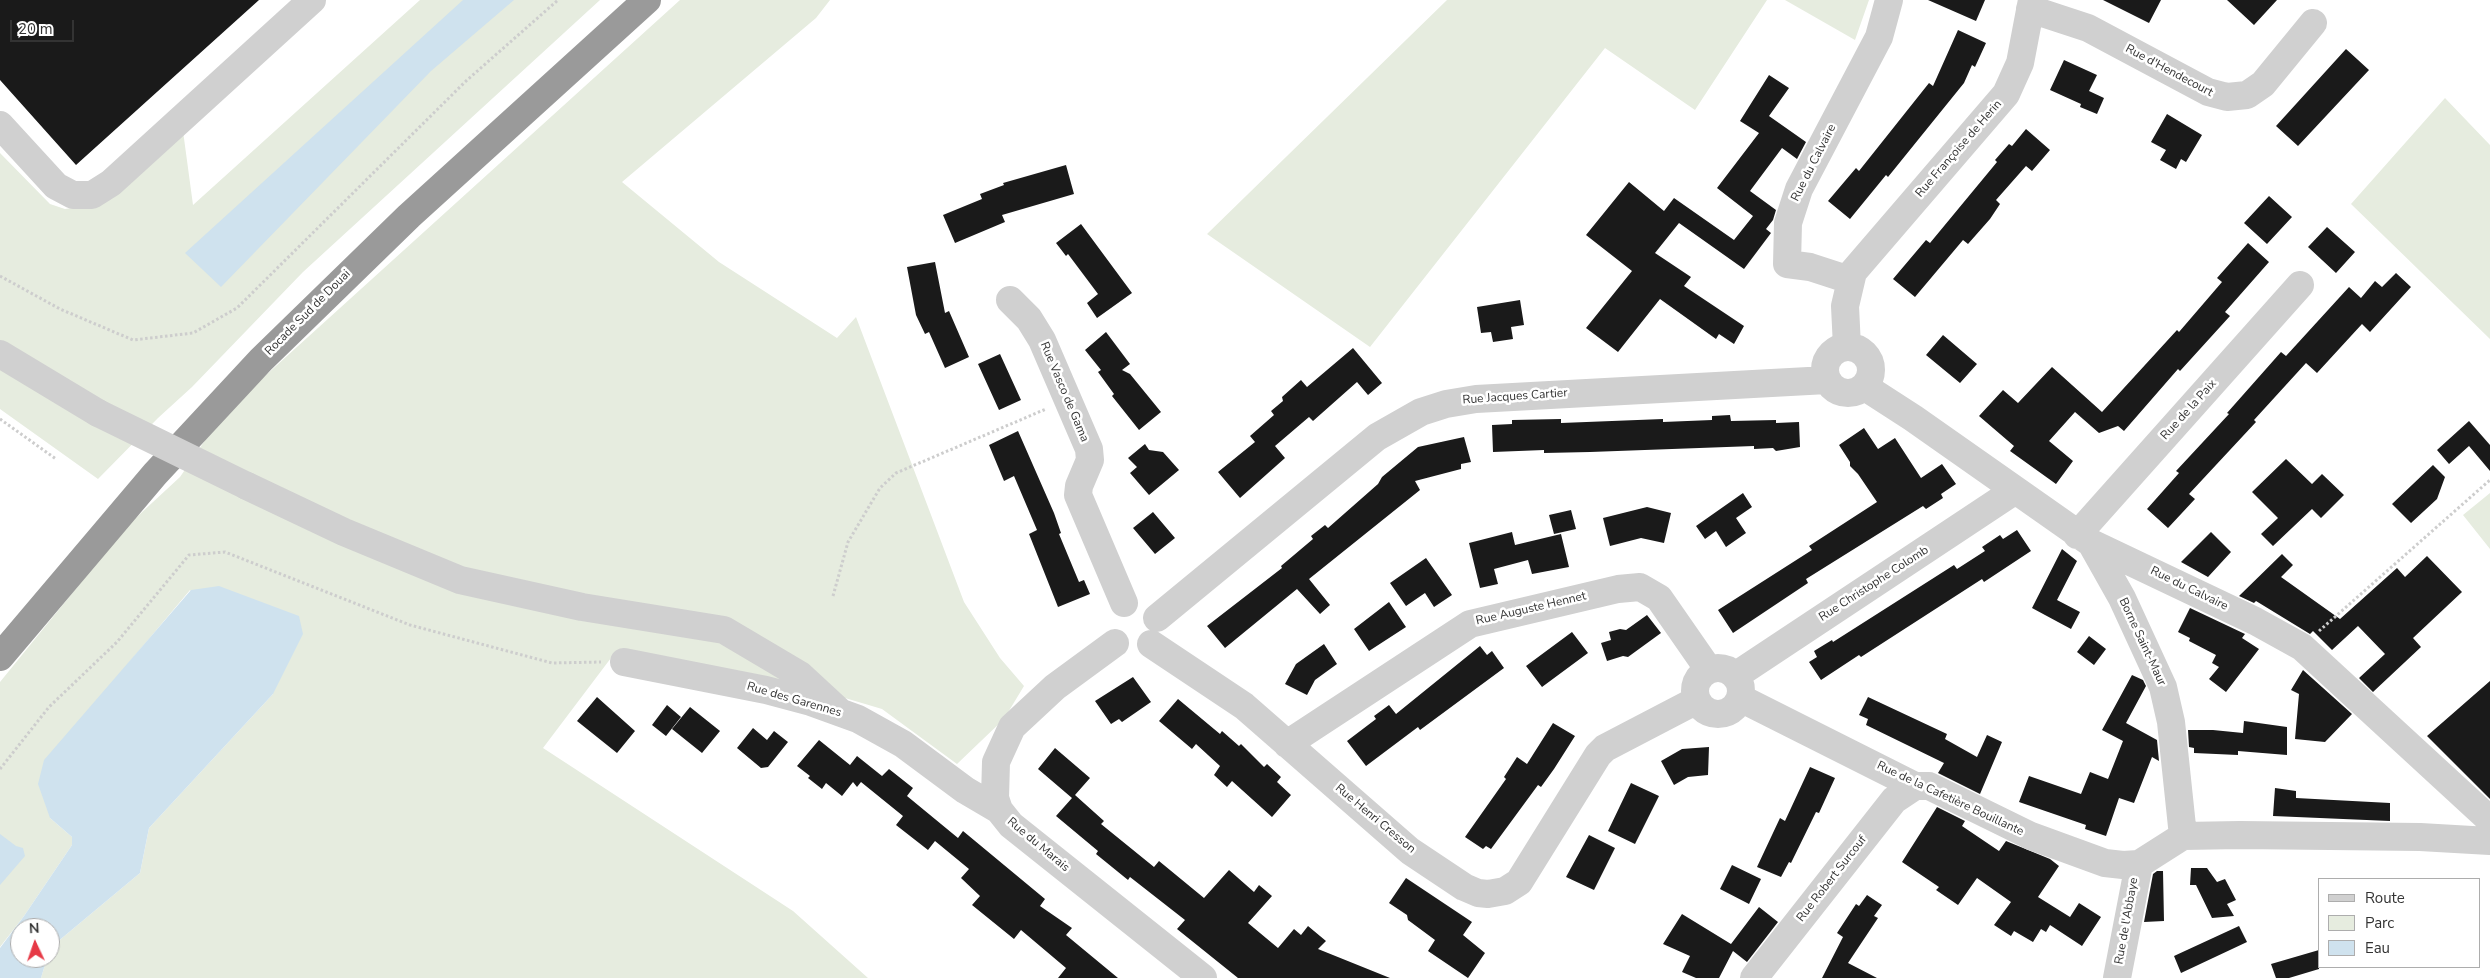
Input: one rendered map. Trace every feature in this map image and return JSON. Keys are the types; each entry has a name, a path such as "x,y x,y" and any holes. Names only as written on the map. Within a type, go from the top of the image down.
{"highway":[{"name":"Rocade Sud de Douai","path":"0,628 125,481 291,304 407,193 620,0"},
{"name":"Rocade Sud de Douai","path":"0,657 148,481 268,353 409,216 647,0"}],"street":[{"path":"0,125 56,186 73,194 92,195 111,183 312,0"},
{"name":"Rue du Calvaire","path":"1850,280 1810,267 1787,264 1788,223 1790,211 1800,189 1879,37 1889,0"},
{"name":"Rue Françoise de Herin","path":"1850,280 1859,264 2006,94 2020,63 2031,5"},
{"name":"Rue d'Hendecourt","path":"2031,5 2088,28 2208,92 2227,98 2247,95 2263,84 2313,23"},
{"path":"1847,347 1845,306 1850,280"},
{"name":"Rue de la Paix","path":"2084,539 2300,285"},
{"name":"Rue Vasco de Gama","path":"1010,300 1037,330 1069,400 1091,455 1078,495 1124,603"},
{"path":"1847,347 1860,351 1870,361 1871,375 1864,387 1858,391 1844,393 1831,386 1827,380 1825,365 1833,352 1847,347"},
{"path":"0,354 98,413 246,486 344,532 460,580 582,607 724,630 800,675 840,712"},
{"name":"Rue Jacques Cartier","path":"1157,618 1377,436 1421,412 1446,404 1476,399 1827,380"},
{"name":"Rue du Calvaire","path":"1864,387 1918,422 2014,492 2084,539 2255,621 2302,647 2320,661 2482,813"},
{"name":"Rue Christophe Colomb","path":"1697,700 1706,711 1721,714 1734,708 1728,681 2014,492"},
{"name":"Borne Saint-Maur","path":"2084,539 2122,598 2163,687 2171,722 2183,836"},
{"name":"Rue Auguste Hennet","path":"1287,744 1470,624 1627,587 1640,587 1659,598 1728,681"},
{"path":"1136,601 1142,603 1153,611 1157,618 1157,634 1150,644 1141,650 1130,651 1115,643 1110,634 1109,622 1114,611 1124,603 1136,601"},
{"name":"Rue du Marais","path":"1115,643 1055,687 1012,727 996,762 994,787 999,810 1011,825 1203,978"},
{"name":"Rue Henri Cresson","path":"1150,644 1236,700 1410,851 1478,893 1498,894 1519,882 1598,755 1605,748 1697,700"},
{"name":"Rue des Garennes","path":"624,662 766,690 840,712 891,736 965,790 999,810"},
{"path":"1697,700 1697,683 1728,681"},
{"name":"Rue de la Cafetière Bouillante","path":"1728,681 1915,786 1929,786 2015,829 2081,856 2114,865 2139,864"},
{"name":"Rue Robert Surcouf","path":"1754,978 1894,800 1915,786"},
{"path":"2433,838 2458,828 2482,813"},
{"path":"2139,864 2183,836 2240,835 2490,840"},
{"name":"Rue de l'Abbaye","path":"2117,978 2134,880 2139,864"}],"path":[{"path":"0,276 60,308 133,340 193,333 237,308 466,81 558,0"},
{"path":"833,596 848,542 880,488 896,473 1069,400"},
{"path":"0,419 56,459"},
{"path":"2302,647 2490,480"},
{"path":"0,769 49,707 117,642 189,556 225,552 410,625 552,663 624,662"}],"green space":[{"path":"420,0 600,0 303,272 192,387 158,418 98,479 0,409 0,153 50,204 65,209 86,206 183,131 193,205"},
{"path":"680,0 830,0 816,18 622,182 719,262 837,338 856,317 964,602 1000,658 1024,686 1004,719 957,764 882,709 798,684 617,650 543,748 793,911 868,978 41,978 44,968 60,968 60,940 140,873 149,828 273,694 190,590 127,665 50,818 72,837 72,845 22,918 10,918 10,934 0,947 0,682 126,527 180,477 223,414"},
{"path":"1447,0 1767,0 1695,110 1605,48 1370,347 1207,234"},
{"path":"1785,0 1869,0 1855,40"},
{"path":"2445,98 2490,145 2490,339 2351,204"},
{"path":"2490,493 2490,549 2463,515"}],"water":[{"path":"463,0 514,0 431,71 221,287 185,253"},
{"path":"219,586 299,616 303,634 273,694 149,828 140,873 60,940 60,918 22,918 72,845 72,837 50,818 38,784 44,760 191,590"},
{"path":"0,834 16,846 23,848 25,856 0,885"},
{"path":"10,935 10,968 44,968 41,978 0,978 0,948"}],"building":[{"path":"0,0 259,0 76,165 0,80"},
{"path":"1928,0 1985,0 1976,21"},
{"path":"2103,0 2161,0 2149,23"},
{"path":"2227,0 2277,0 2254,25"},
{"path":"1958,30 1986,43 1975,67 1972,65 1964,83 1888,177 1886,175 1850,219 1828,201 1856,168 1859,171 1929,83 1933,86"},
{"path":"2346,49 2369,70 2298,146 2276,126"},
{"path":"2064,60 2097,75 2089,91 2104,98 2097,114 2080,107 2081,104 2050,90"},
{"path":"1769,75 1789,88 1769,116 1806,142 1797,159 1782,148 1750,191 1776,210 1773,220 1766,229 1771,233 1744,269 1679,223 1655,253 1691,277 1684,286 1744,326 1734,344 1719,334 1716,339 1660,299 1618,352 1586,328 1632,271 1586,235 1629,182 1664,211 1674,198 1734,240 1753,216 1717,188 1759,133 1740,121"},
{"path":"2167,114 2202,135 2186,162 2181,159 2176,169 2160,160 2166,150 2151,142"},
{"path":"2026,129 2050,150 2032,171 2026,166 1996,200 2000,204 1990,219 1968,244 1963,240 1915,297 1893,279 1926,240 1930,243 1997,162 1995,160 2009,144 2012,146"},
{"path":"1066,165 1074,194 1002,215 1005,222 955,243 943,215 982,199 980,194 1004,185 1003,183"},
{"path":"2269,196 2292,217 2267,244 2244,223"},
{"path":"1081,224 1132,293 1097,318 1087,303 1098,294 1068,254 1066,256 1056,243"},
{"path":"2327,227 2355,252 2336,273 2308,247"},
{"path":"2248,243 2269,262 2225,312 2230,316 2180,371 2178,369 2124,431 2118,426 2099,433 2075,412 2049,441 2073,461 2056,484 2010,451 2014,446 1979,416 2003,390 2018,403 2052,367 2102,412 2177,330 2179,332 2222,282 2217,278"},
{"path":"935,262 945,313 949,311 969,357 945,368 929,332 925,334 916,315 907,267"},
{"path":"2396,273 2411,287 2370,332 2362,324 2317,373 2306,363 2254,420 2256,422 2189,494 2195,499 2168,528 2147,509 2179,473 2176,471 2229,414 2227,413 2281,352 2286,356 2349,287 2361,298 2375,281 2382,287"},
{"path":"1520,300 1524,325 1511,327 1513,339 1493,342 1491,332 1481,333 1477,307"},
{"path":"1106,332 1130,364 1122,370 1130,374 1161,412 1139,430 1112,396 1114,394 1098,372 1101,370 1085,350"},
{"path":"1943,335 1977,364 1960,383 1926,355"},
{"path":"1353,348 1382,383 1368,395 1357,382 1313,421 1309,417 1275,446 1285,458 1240,498 1218,472 1255,442 1250,436 1274,415 1271,411 1283,401 1282,397 1301,380 1307,387"},
{"path":"1000,354 1021,400 999,410 978,364"},
{"path":"1730,415 1731,421 1776,420 1776,423 1799,422 1800,447 1776,451 1773,448 1754,449 1754,446 1590,452 1544,453 1544,450 1493,452 1492,425 1512,424 1512,420 1561,419 1561,423 1663,419 1663,422 1712,420 1712,416"},
{"path":"2469,421 2490,445 2490,471 2469,446 2449,464 2437,450"},
{"path":"1864,428 1878,449 1895,438 1921,478 1942,464 1956,484 1941,494 1943,498 1926,509 1923,506 1806,579 1808,583 1733,633 1718,610 1812,550 1809,546 1877,502 1858,474 1850,466 1850,462 1839,445"},
{"path":"1018,431 1054,513 1061,533 1059,534 1079,582 1084,580 1090,594 1058,607 1029,534 1037,530 1014,476 1004,481 989,445"},
{"path":"1464,437 1471,462 1461,464 1461,469 1415,481 1420,490 1309,579 1330,605 1320,614 1297,589 1225,648 1207,626 1282,568 1281,566 1313,539 1311,536 1325,525 1328,528 1378,484 1382,477 1418,447"},
{"path":"1145,444 1149,450 1163,452 1179,470 1149,495 1130,473 1137,467 1128,458"},
{"path":"2286,459 2312,484 2322,474 2344,495 2321,518 2312,509 2273,546 2261,534 2278,518 2252,492"},
{"path":"2433,465 2445,477 2437,499 2411,523 2392,504"},
{"path":"1743,493 1752,507 1736,518 1746,533 1726,547 1716,531 1705,539 1696,526"},
{"path":"1647,507 1671,513 1664,543 1641,538 1610,546 1603,518"},
{"path":"1571,510 1576,529 1554,534 1549,515"},
{"path":"1153,512 1175,538 1155,554 1133,528"},
{"path":"2017,530 2031,551 1984,582 1982,579 1861,657 1859,655 1821,680 1809,662 1817,657 1814,651 1832,640 1833,642 1954,565 1957,569 1985,551 1982,547 2000,535 2003,539"},
{"path":"1512,532 1515,545 1561,534 1569,567 1532,574 1528,560 1494,569 1498,584 1480,588 1469,543"},
{"path":"2211,532 2231,552 2208,577 2181,562"},
{"path":"2062,549 2077,561 2057,600 2080,612 2071,629 2032,608"},
{"path":"2282,554 2293,565 2281,577 2340,619 2397,568 2405,577 2427,556 2462,592 2413,638 2421,647 2373,692 2359,678 2385,654 2358,626 2332,650 2313,631 2310,634 2256,601 2254,603 2239,596"},
{"path":"1426,558 1452,595 1434,607 1425,593 1406,606 1390,583"},
{"path":"1389,602 1406,627 1369,651 1354,629"},
{"path":"2190,608 2245,634 2242,638 2259,649 2226,692 2209,679 2219,667 2212,663 2216,655 2189,641 2190,638 2178,632"},
{"path":"1647,615 1661,633 1628,657 1623,656 1607,661 1601,643 1611,640 1609,632 1620,629 1626,630"},
{"path":"1572,632 1588,653 1542,687 1526,666"},
{"path":"2089,636 2106,649 2094,665 2077,652"},
{"path":"1324,644 1337,664 1315,680 1307,695 1285,684 1296,664"},
{"path":"1480,646 1487,655 1492,651 1504,668 1420,730 1418,727 1366,766 1347,741 1376,719 1374,716 1389,705 1396,714"},
{"path":"2303,670 2352,714 2325,742 2295,739 2299,694 2291,690"},
{"path":"2132,675 2143,680 2146,686 2126,723 2157,740 2159,761 2152,757 2134,803 2119,798 2106,836 2085,829 2086,825 2019,802 2029,776 2081,794 2090,772 2108,779 2123,741 2102,730"},
{"path":"1133,677 1151,702 1122,722 1119,719 1111,724 1095,701"},
{"path":"2490,681 2490,799 2427,736"},
{"path":"597,697 635,731 617,753 577,721"},
{"path":"1868,697 1947,734 1945,739 1977,757 1987,735 2002,742 1980,794 1938,773 1944,763 1866,725 1868,719 1859,715"},
{"path":"1178,699 1220,734 1222,731 1239,746 1241,744 1264,767 1267,764 1281,777 1277,782 1291,795 1272,817 1232,781 1227,787 1214,775 1220,766 1196,744 1192,749 1159,721"},
{"path":"667,705 681,717 666,736 652,725"},
{"path":"690,707 720,731 702,753 672,729"},
{"path":"2244,721 2287,727 2287,755 2238,751 2238,755 2194,753 2194,748 2189,747 2188,730 2243,733"},
{"path":"1553,723 1575,736 1541,787 1538,785 1491,849 1486,846 1483,849 1465,837 1506,779 1504,777 1517,757 1527,764"},
{"path":"753,728 767,740 774,731 788,742 768,767 761,768 737,748"},
{"path":"819,740 850,765 857,756 882,776 889,769 913,788 907,796 958,838 963,831 1045,899 1040,906 1072,928 1066,935 1118,978 1058,978 1066,968 1021,930 1014,939 972,905 980,896 961,878 969,869 935,841 928,850 896,825 903,816 861,782 857,787 853,782 842,796 826,783 822,789 808,778 810,776 797,766"},
{"path":"1709,747 1708,775 1688,777 1674,785 1661,761 1682,749"},
{"path":"1055,748 1090,778 1075,795 1104,821 1101,824 1154,867 1159,861 1204,898 1229,870 1254,892 1259,885 1272,896 1248,923 1278,948 1294,929 1301,935 1308,926 1326,941 1318,949 1390,978 1238,978 1177,929 1185,920 1130,877 1128,880 1096,854 1098,851 1056,816 1072,798 1038,769"},
{"path":"1810,767 1835,778 1819,813 1816,812 1791,863 1789,862 1781,877 1757,867 1780,818 1785,821"},
{"path":"1631,783 1659,796 1635,844 1608,831"},
{"path":"2275,788 2296,791 2296,798 2390,803 2390,821 2273,816"},
{"path":"1937,807 1965,821 1962,826 1999,851 2006,841 2050,859 2059,866 2038,897 2070,917 2079,903 2101,917 2082,946 2050,925 2046,932 2041,929 2033,942 2014,931 2011,936 1994,925 2011,902 1977,878 1958,905 1936,890 1939,887 1902,862"},
{"path":"1589,835 1615,848 1594,890 1566,877"},
{"path":"1732,865 1761,879 1749,904 1720,889"},
{"path":"2191,868 2207,868 2217,882 2225,879 2236,900 2227,904 2234,916 2212,918 2196,885 2190,885"},
{"path":"2157,871 2163,871 2164,921 2144,922 2153,874"},
{"path":"1406,878 1472,922 1463,935 1485,953 1468,978 1428,951 1435,940 1408,920 1407,915 1389,903"},
{"path":"1867,895 1882,905 1874,916 1878,918 1848,963 1877,978 1822,978 1843,937 1837,933 1856,904 1859,906"},
{"path":"1759,907 1778,922 1747,962 1733,951 1719,978 1696,978 1682,972 1690,956 1663,944 1682,914 1731,944"},
{"path":"2239,926 2247,942 2181,973 2174,956"},
{"path":"2318,950 2319,969 2289,978 2276,978 2271,964"}]}
